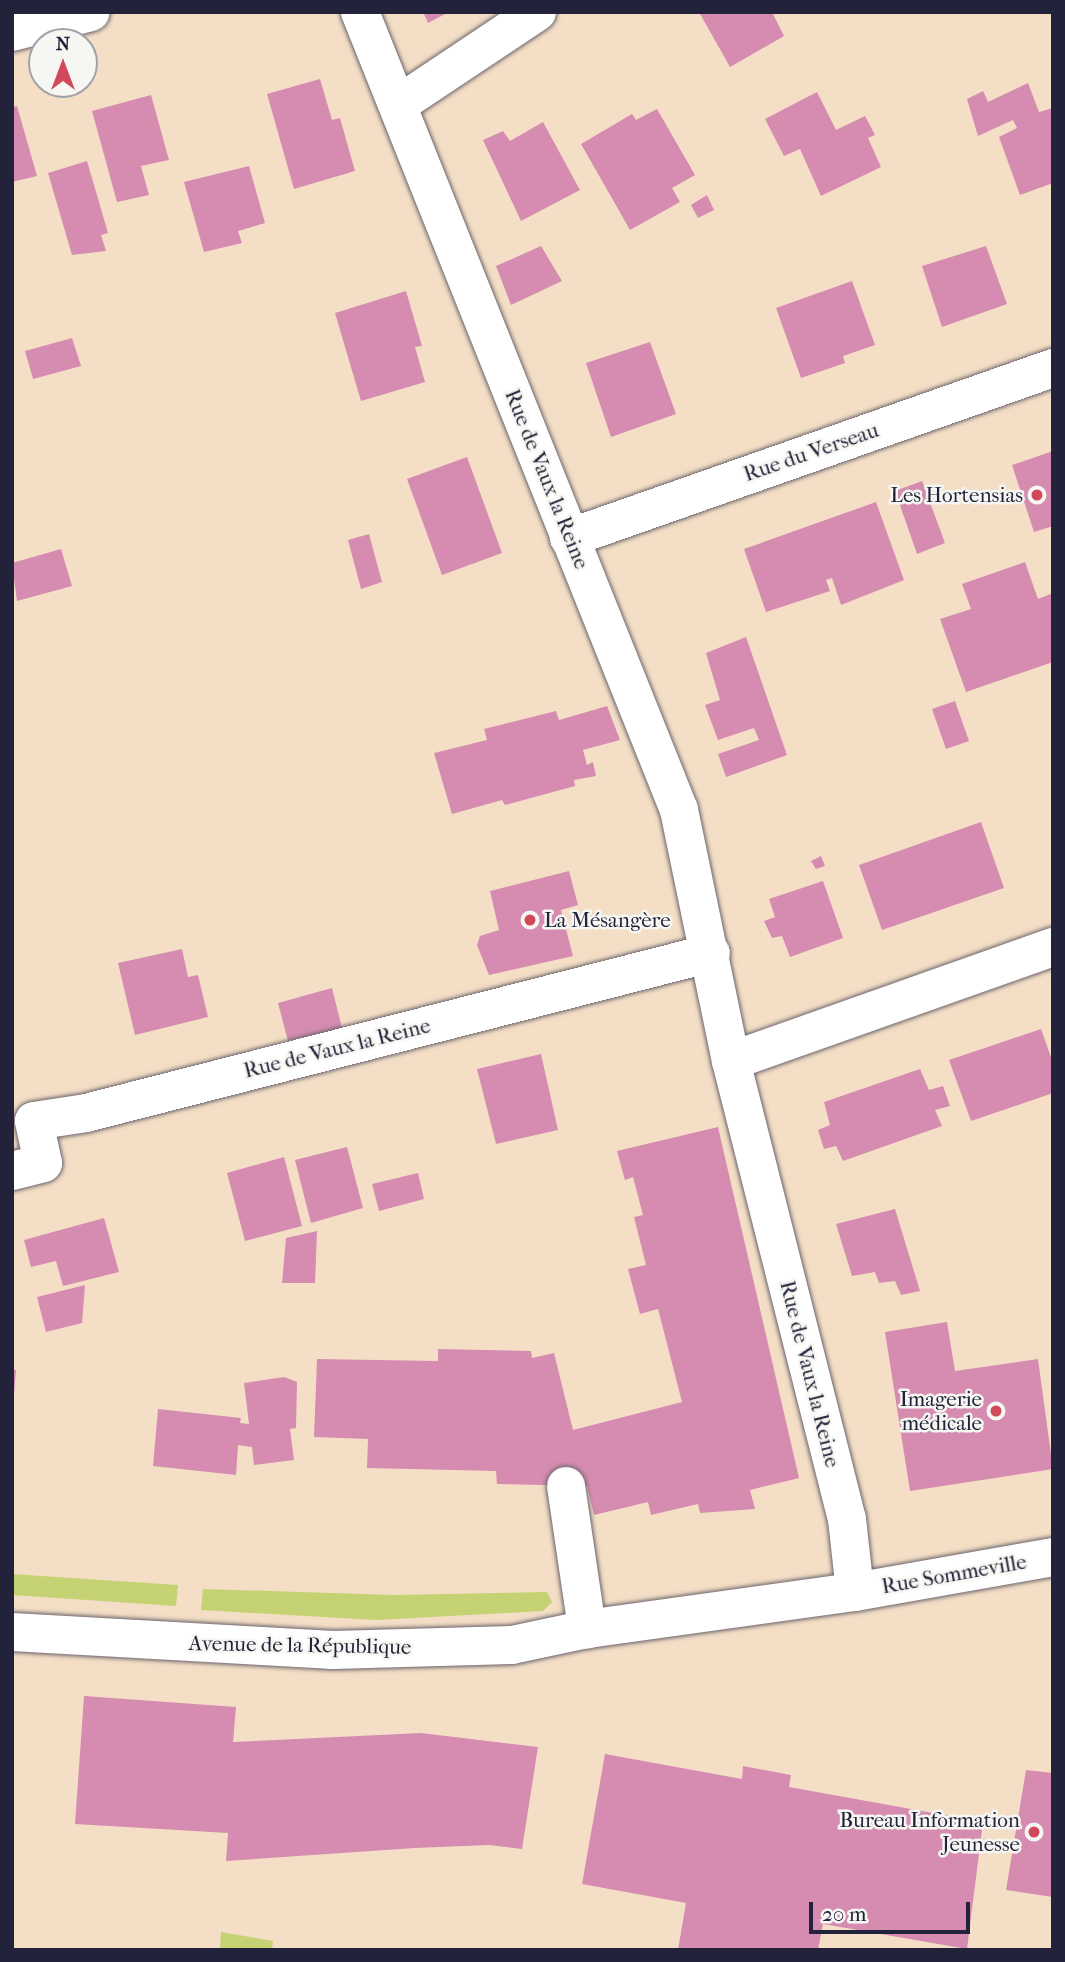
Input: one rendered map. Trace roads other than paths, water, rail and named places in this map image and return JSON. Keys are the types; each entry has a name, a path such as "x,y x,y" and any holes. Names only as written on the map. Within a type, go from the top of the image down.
{"street":[{"path":"12,32 91,12"},
{"name":"Rue de Vaux la Reine","path":"360,12 679,810 711,953 731,1061 847,1518 855,1592"},
{"path":"399,104 537,12"},
{"name":"Rue du Verseau","path":"569,538 1053,368"},
{"path":"731,1061 1053,947"},
{"name":"Rue de Vaux la Reine","path":"12,1171 43,1163 34,1121 86,1113 711,953"},
{"path":"566,1486 587,1629"},
{"name":"Rue Sommeville","path":"855,1592 1053,1557"},
{"name":"Avenue de la République","path":"12,1632 333,1650 512,1646 587,1629 855,1592"}],"place":[{"name":"Les Hortensias","path":"1037,495"},
{"name":"La Mésangère","path":"530,920"},
{"name":"Imagerie médicale","path":"996,1411"},
{"name":"Bureau Information Jeunesse","path":"1034,1832"}]}
